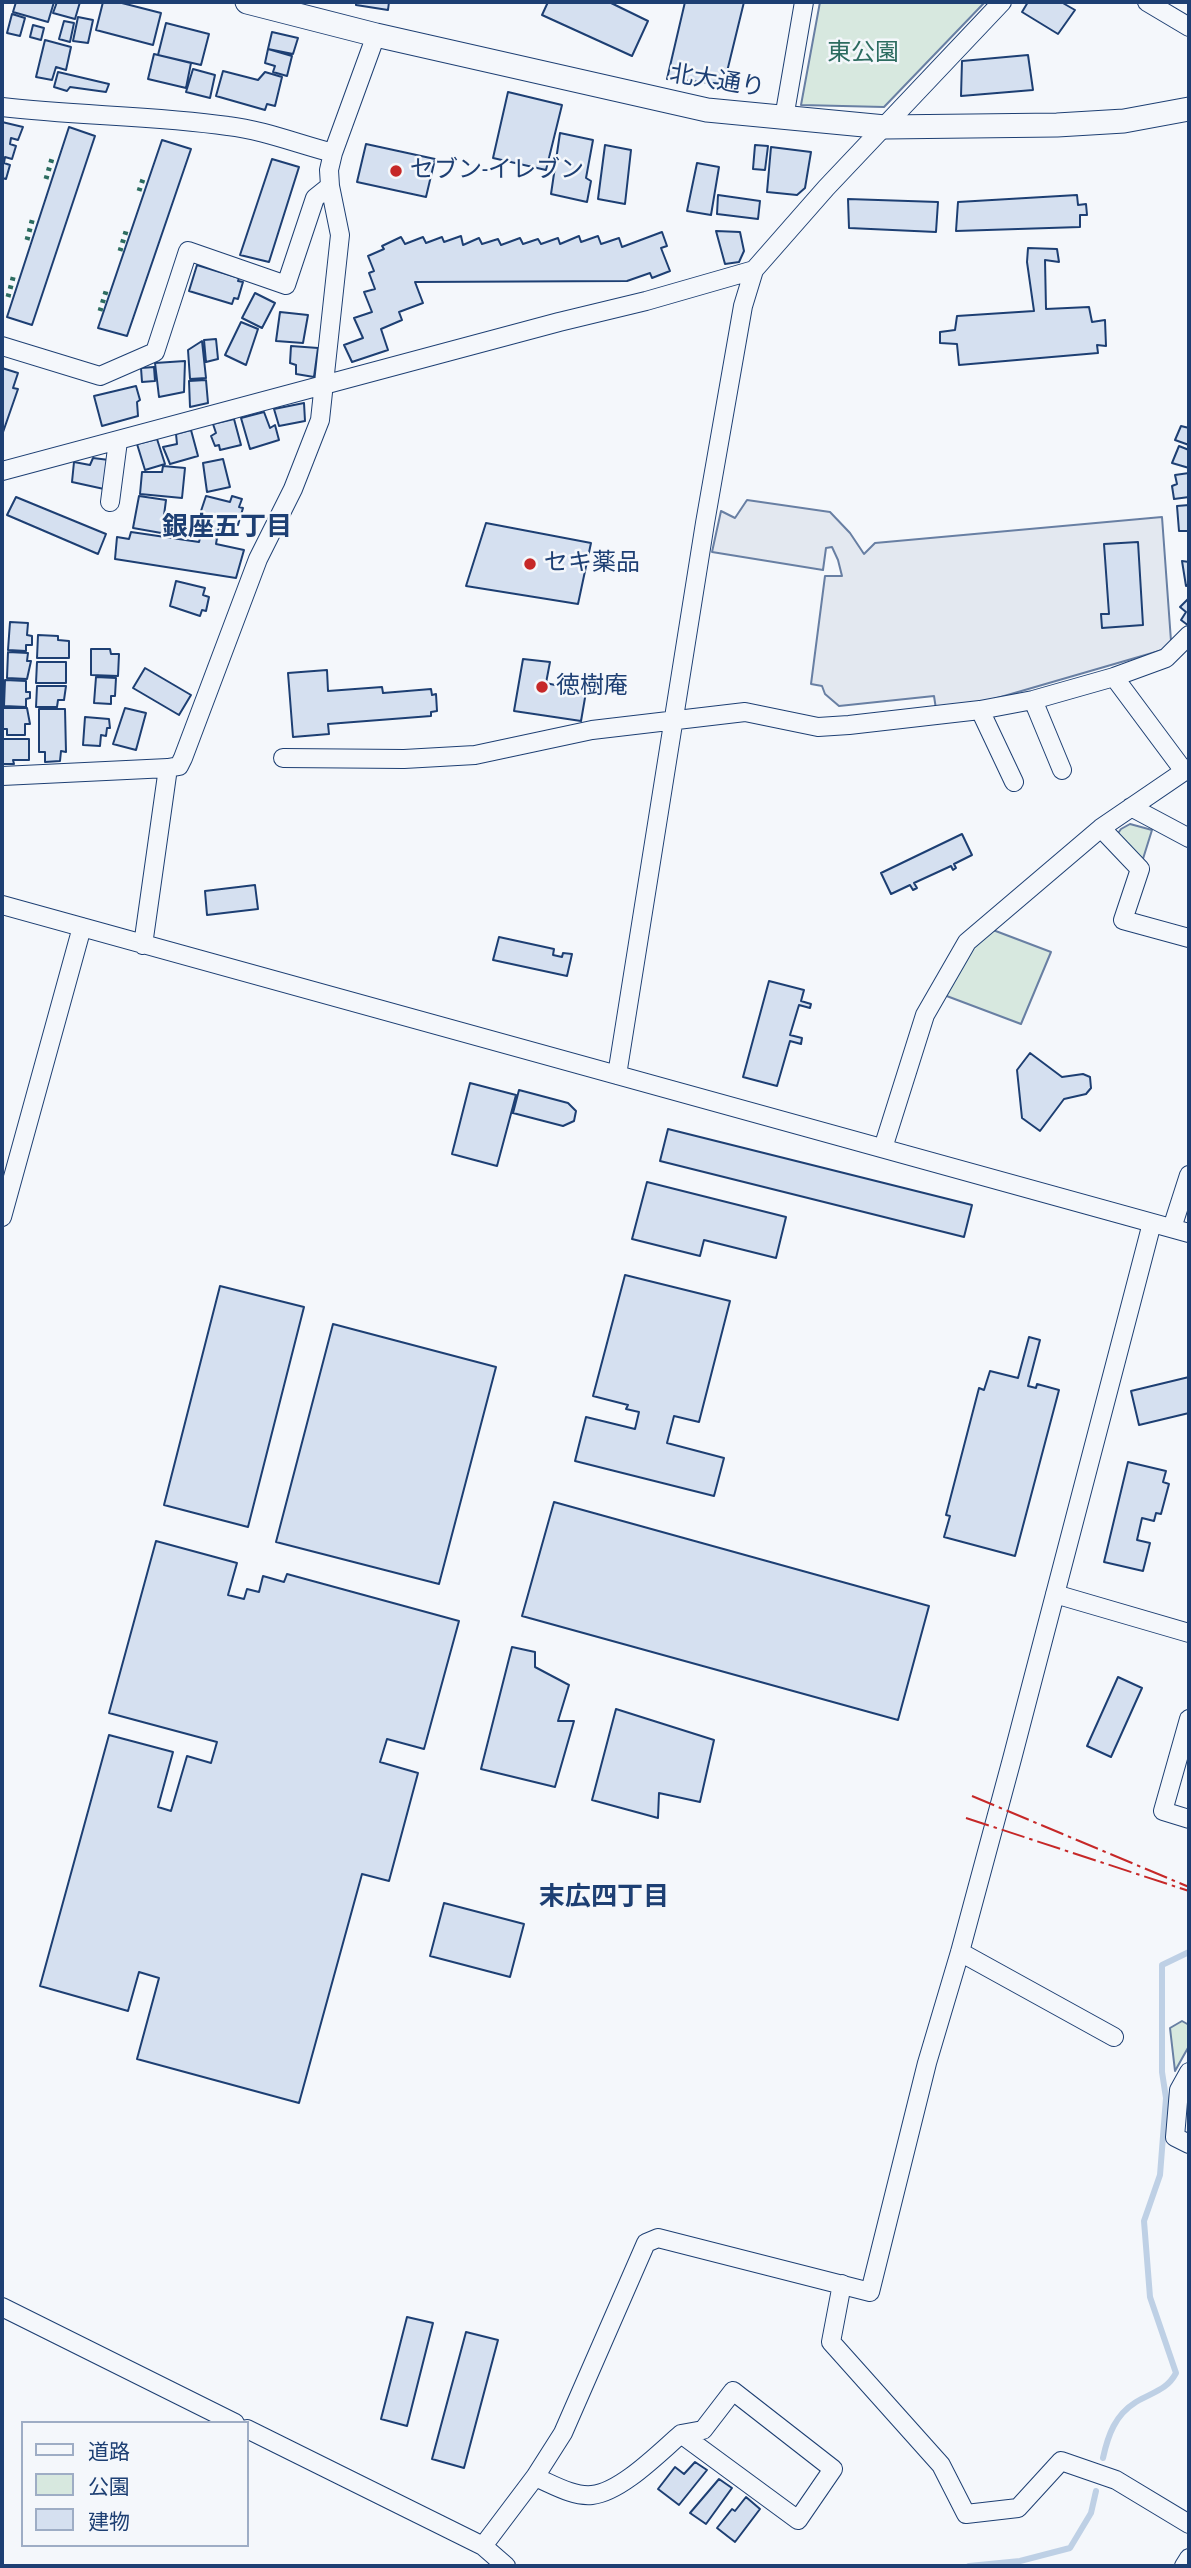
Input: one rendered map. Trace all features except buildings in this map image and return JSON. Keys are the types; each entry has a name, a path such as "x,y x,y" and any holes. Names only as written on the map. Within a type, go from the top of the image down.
{"street":[{"name":"北大通り","path":"247,2 281,6 376,35 707,110 885,127 1110,121 1189,109"},
{"path":"784,118 804,2"},
{"path":"617,1075 705,523 743,306 754,270 826,188 1002,2"},
{"path":"1147,2 1189,27"},
{"path":"2,776 168,768 178,766 183,758 258,559 293,489 320,420 340,235 329,170 376,35"},
{"path":"2,107 231,126 333,153"},
{"path":"2,346 100,376 155,352 188,251 286,285 315,198 330,186"},
{"path":"2,471 754,270"},
{"path":"110,502 118,441"},
{"path":"283,758 404,759 475,755 592,730 745,712 818,726 980,710 1032,700 1114,677 1166,657 1189,635"},
{"path":"883,1148 925,1015 967,942 1101,828 1186,769 1114,677"},
{"path":"1032,700 1062,770"},
{"path":"980,710 1014,782"},
{"path":"143,945 168,768"},
{"path":"1131,807 1189,838"},
{"path":"1101,828 1140,869 1124,920 1189,938"},
{"path":"2,905 1189,1233"},
{"path":"2,1217 82,927"},
{"path":"1171,1228 1189,1175"},
{"path":"483,2546 535,2477 563,2433 646,2243 658,2238 870,2291 927,2063 960,1952 1152,1223"},
{"path":"1055,1594 1189,1633"},
{"path":"1189,1719 1163,1811 1189,1819"},
{"path":"960,1952 1114,2037"},
{"path":"1189,2072 1179,2090 1175,2137 1189,2144"},
{"path":"842,2284 831,2342 941,2465 966,2514 1018,2508 1060,2461 1116,2480 1189,2524"},
{"path":"2,2307 230,2421"},
{"path":"535,2477 574,2493 593,2495 618,2486 681,2434 703,2430 733,2391 833,2469 798,2520 681,2434"},
{"path":"248,2429 483,2546 506,2566"},
{"path":"1184,2566 1189,2558"}],"green space":[{"name":"東公園","path":"820,2 985,2 884,107 801,105"},
{"path":"1130,824 1152,830 1142,862 1116,836"},
{"path":"993,930 1051,952 1021,1024 944,995 975,944"},
{"path":"1182,2021 1189,2025 1189,2046 1175,2071 1170,2028"}],"shaded area":[{"path":"747,500 830,512 850,533 864,554 875,543 1162,517 1171,641 1166,649 980,703 936,709 934,696 839,706 825,694 822,686 811,684 825,576 842,576 838,560 832,547 826,548 823,570 712,552 721,511 735,518"}],"waterway":[{"path":"1103,2458 1110,2434 1123,2413 1136,2402 1164,2387 1176,2373 1150,2297 1144,2221 1160,2175 1166,2098 1162,2072 1162,1965 1189,1952"},
{"path":"969,2566 1020,2561 1070,2548 1091,2513 1096,2491"}],"hedge":[{"path":"46,179 53,155"},
{"path":"139,191 144,176"},
{"path":"27,240 33,217"},
{"path":"120,251 127,228"},
{"path":"8,297 14,274"},
{"path":"100,311 107,288"}],"power":[{"path":"972,1796 1189,1887"},
{"path":"966,1818 1189,1891"}],"place":[{"name":"セブン-イレブン","path":"396,171"},
{"name":"セキ薬品","path":"530,564"},
{"name":"徳樹庵","path":"542,687"}],"district":[{"name":"銀座五丁目","path":"227,528"},
{"name":"末広四丁目","path":"604,1898"}]}
